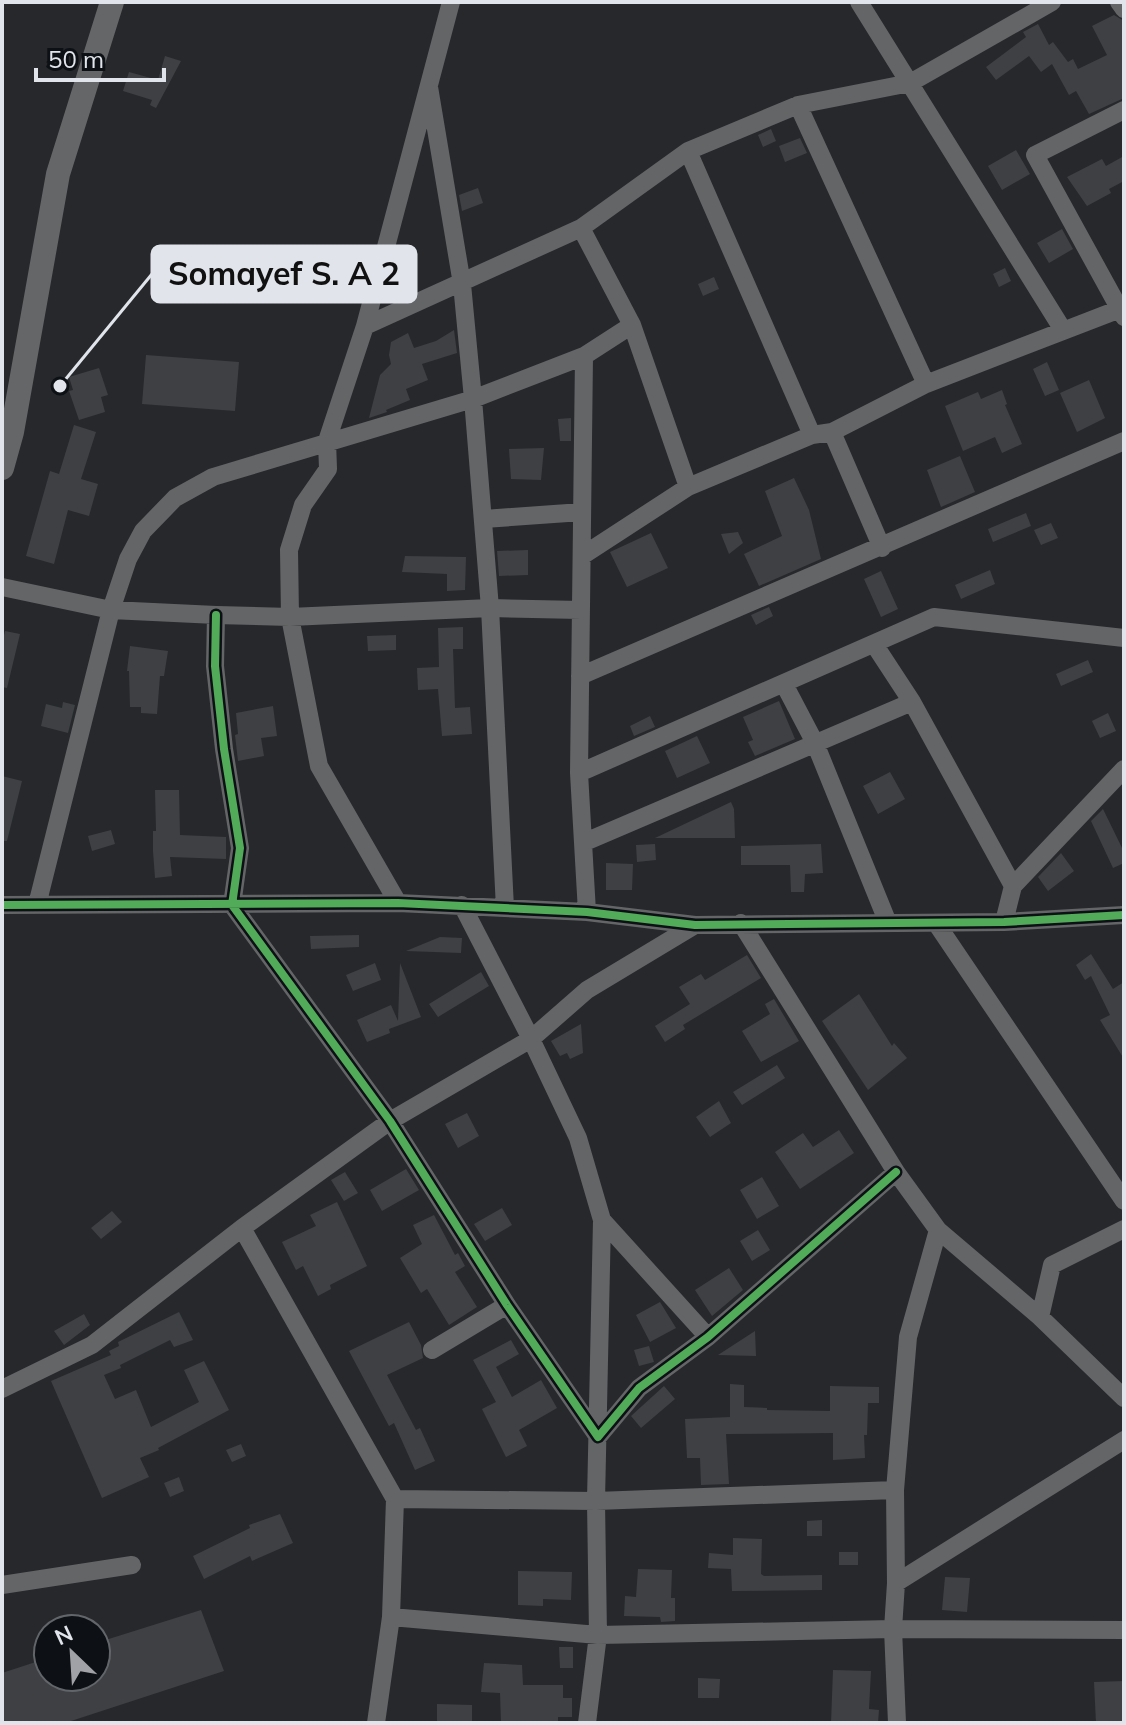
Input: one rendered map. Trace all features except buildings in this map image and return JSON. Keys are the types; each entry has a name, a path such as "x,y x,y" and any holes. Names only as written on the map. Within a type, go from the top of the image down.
{"main road":[{"path":"2,468 12,432 58,174 112,2"}],"street":[{"path":"398,903 319,766 290,617 289,550 303,505 328,469 327,441 365,326 451,2"},
{"path":"859,2 1063,330"},
{"path":"365,326 581,228 688,151 798,105 910,83 1052,2"},
{"path":"1119,2 1124,9"},
{"path":"428,80 462,284 473,399 490,608 505,908"},
{"path":"798,105 926,384"},
{"path":"582,556 688,487 812,435 832,432 926,384 1063,330 1122,314 1035,155 1123,111"},
{"path":"688,151 812,435"},
{"path":"581,228 632,325 688,487"},
{"path":"37,905 111,610 128,559 143,531 175,498 213,477 473,399 584,356 632,325"},
{"path":"584,356 579,773 587,912"},
{"path":"832,432 882,548"},
{"path":"580,676 1124,441"},
{"path":"484,519 582,512"},
{"path":"2,587 111,610 216,615 290,617 490,608 581,610"},
{"path":"216,615 215,666 240,848 232,905 390,1121 507,1305 598,1437"},
{"path":"579,773 934,617 1124,638"},
{"path":"874,644 912,702 1013,886"},
{"path":"784,684 815,743 888,923"},
{"path":"585,842 912,702"},
{"path":"1004,922 1013,886 1124,769"},
{"path":"2,905 398,903 587,912 695,925 1004,922 1124,915"},
{"path":"462,905 578,1138 602,1220 596,1501 598,1635 587,1723"},
{"path":"741,923 896,1172 938,1230 1040,1317 1124,1398"},
{"path":"936,923 1124,1201"},
{"path":"2,1389 92,1345 242,1228 390,1121 531,1039 587,990 695,925"},
{"path":"598,1437 639,1388 708,1337 896,1172"},
{"path":"602,1220 708,1337"},
{"path":"242,1228 395,1499 391,1617 376,1723"},
{"path":"1040,1317 1052,1265 1124,1229"},
{"path":"897,1723 893,1629 895,1490 908,1337 938,1230"},
{"path":"432,1350 507,1305"},
{"path":"896,1583 1124,1440"},
{"path":"395,1499 596,1501 895,1490"},
{"path":"2,1585 132,1565"},
{"path":"391,1617 598,1635 893,1629 1124,1630"}],"cycle path":[{"path":"216,615 215,666 240,848 232,905 390,1121 507,1305 598,1437 639,1388 708,1337 896,1172"},
{"path":"2,905 398,903 587,912 695,925 1004,922 1124,915"}],"place":[{"name":"Somayef S. A 2","path":"60,386"}]}
